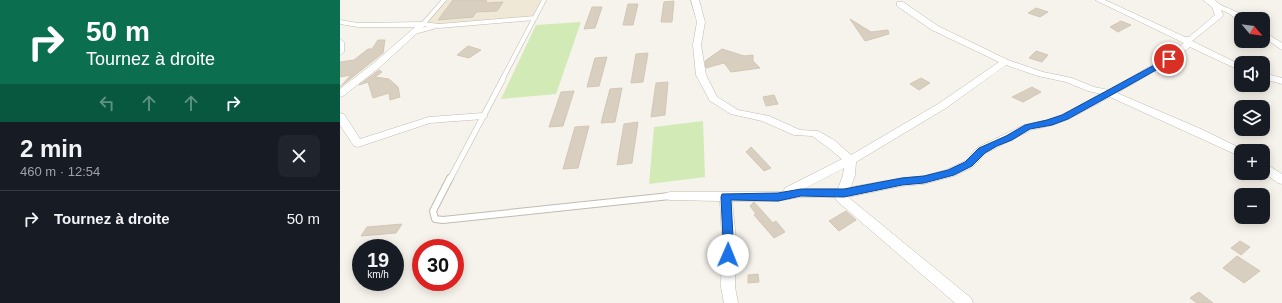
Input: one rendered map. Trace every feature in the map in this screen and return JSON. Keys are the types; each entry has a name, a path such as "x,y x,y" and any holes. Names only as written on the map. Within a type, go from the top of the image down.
{"street":[{"path":"695,0 701,22 697,45 701,75 713,99 735,112 765,118 798,133 814,133 830,142 850,160"},
{"path":"1100,0 1234,64"},
{"path":"670,196 778,197 801,193 844,193 895,183 924,180 950,172 969,164 982,150 1009,138 1028,127 1049,123 1065,117 1169,59 1187,41 1192,39 1219,14 1214,2"},
{"path":"1205,18 1214,2"},
{"path":"1214,2 1234,13"},
{"path":"900,4 935,28 1005,62 1041,74 1068,80 1091,89 1110,93 1234,149"},
{"path":"340,22 358,25 421,28"},
{"path":"340,94 421,28"},
{"path":"1270,38 1282,47"},
{"path":"340,42 340,52"},
{"path":"778,197 850,160 942,106 1005,62"},
{"path":"1270,78 1282,81"},
{"path":"340,116 358,143 429,120 483,116"},
{"path":"850,160 849,175 842,198 966,303"},
{"path":"1270,171 1282,180"},
{"path":"726,197 729,239 728,287 731,303"}],"lane":[{"path":"421,28 444,0"},
{"path":"544,0 433,211 435,219 443,220 670,196"},
{"path":"421,28 535,18"},
{"path":"421,28 439,26"}],"shaded area":[{"path":"444,0 544,0 535,18 439,26 423,24"}],"green space":[{"path":"581,22 556,94 501,99 536,25"},
{"path":"703,121 705,177 649,184 654,127"}],"building":[{"path":"453,0 486,0 487,3 503,2 497,11 476,12 473,17 438,20"},
{"path":"674,1 672,22 661,22 664,2"},
{"path":"628,4 638,4 633,25 623,25"},
{"path":"592,7 602,7 595,28 584,29"},
{"path":"1036,8 1048,12 1040,17 1028,13"},
{"path":"850,19 871,32 888,30 889,34 865,41"},
{"path":"1121,21 1131,25 1118,32 1110,27"},
{"path":"378,40 385,40 383,53 340,87 351,75 340,77 340,62 354,60 368,49 372,49"},
{"path":"468,46 481,50 469,58 457,55"},
{"path":"722,49 744,56 753,55 753,61 760,68 731,72 724,63 706,68 705,61"},
{"path":"1036,51 1048,55 1042,62 1029,58"},
{"path":"648,53 643,82 631,83 636,54"},
{"path":"607,57 599,86 587,87 595,58"},
{"path":"379,70 382,72 375,77 389,79 398,87 400,97 390,100 389,93 373,98 368,82 359,85"},
{"path":"921,78 930,83 919,90 910,84"},
{"path":"668,82 665,115 651,117 656,83"},
{"path":"1032,87 1041,92 1023,102 1012,97"},
{"path":"622,88 615,122 601,123 610,89"},
{"path":"574,91 563,126 549,127 561,92"},
{"path":"774,95 778,104 766,106 763,97"},
{"path":"638,122 632,163 617,165 624,124"},
{"path":"589,126 578,168 563,169 575,127"},
{"path":"751,147 771,168 764,171 746,152"},
{"path":"754,202 773,223 776,221 785,232 774,238 754,215 756,214 750,206"},
{"path":"846,211 856,220 839,231 829,221"},
{"path":"402,224 396,233 361,236 367,227"},
{"path":"1240,241 1250,247 1241,255 1231,248"},
{"path":"1237,256 1260,271 1244,283 1223,268"},
{"path":"758,274 759,282 748,283 748,275"},
{"path":"1199,292 1213,303 1197,303 1190,298"}],"route":[{"path":"728,255 729,239 726,197 778,197 801,193 844,193 902,182 924,180 950,172 969,164 982,150 1009,138 1028,127 1049,123 1065,117 1124,86 1169,59"}]}
